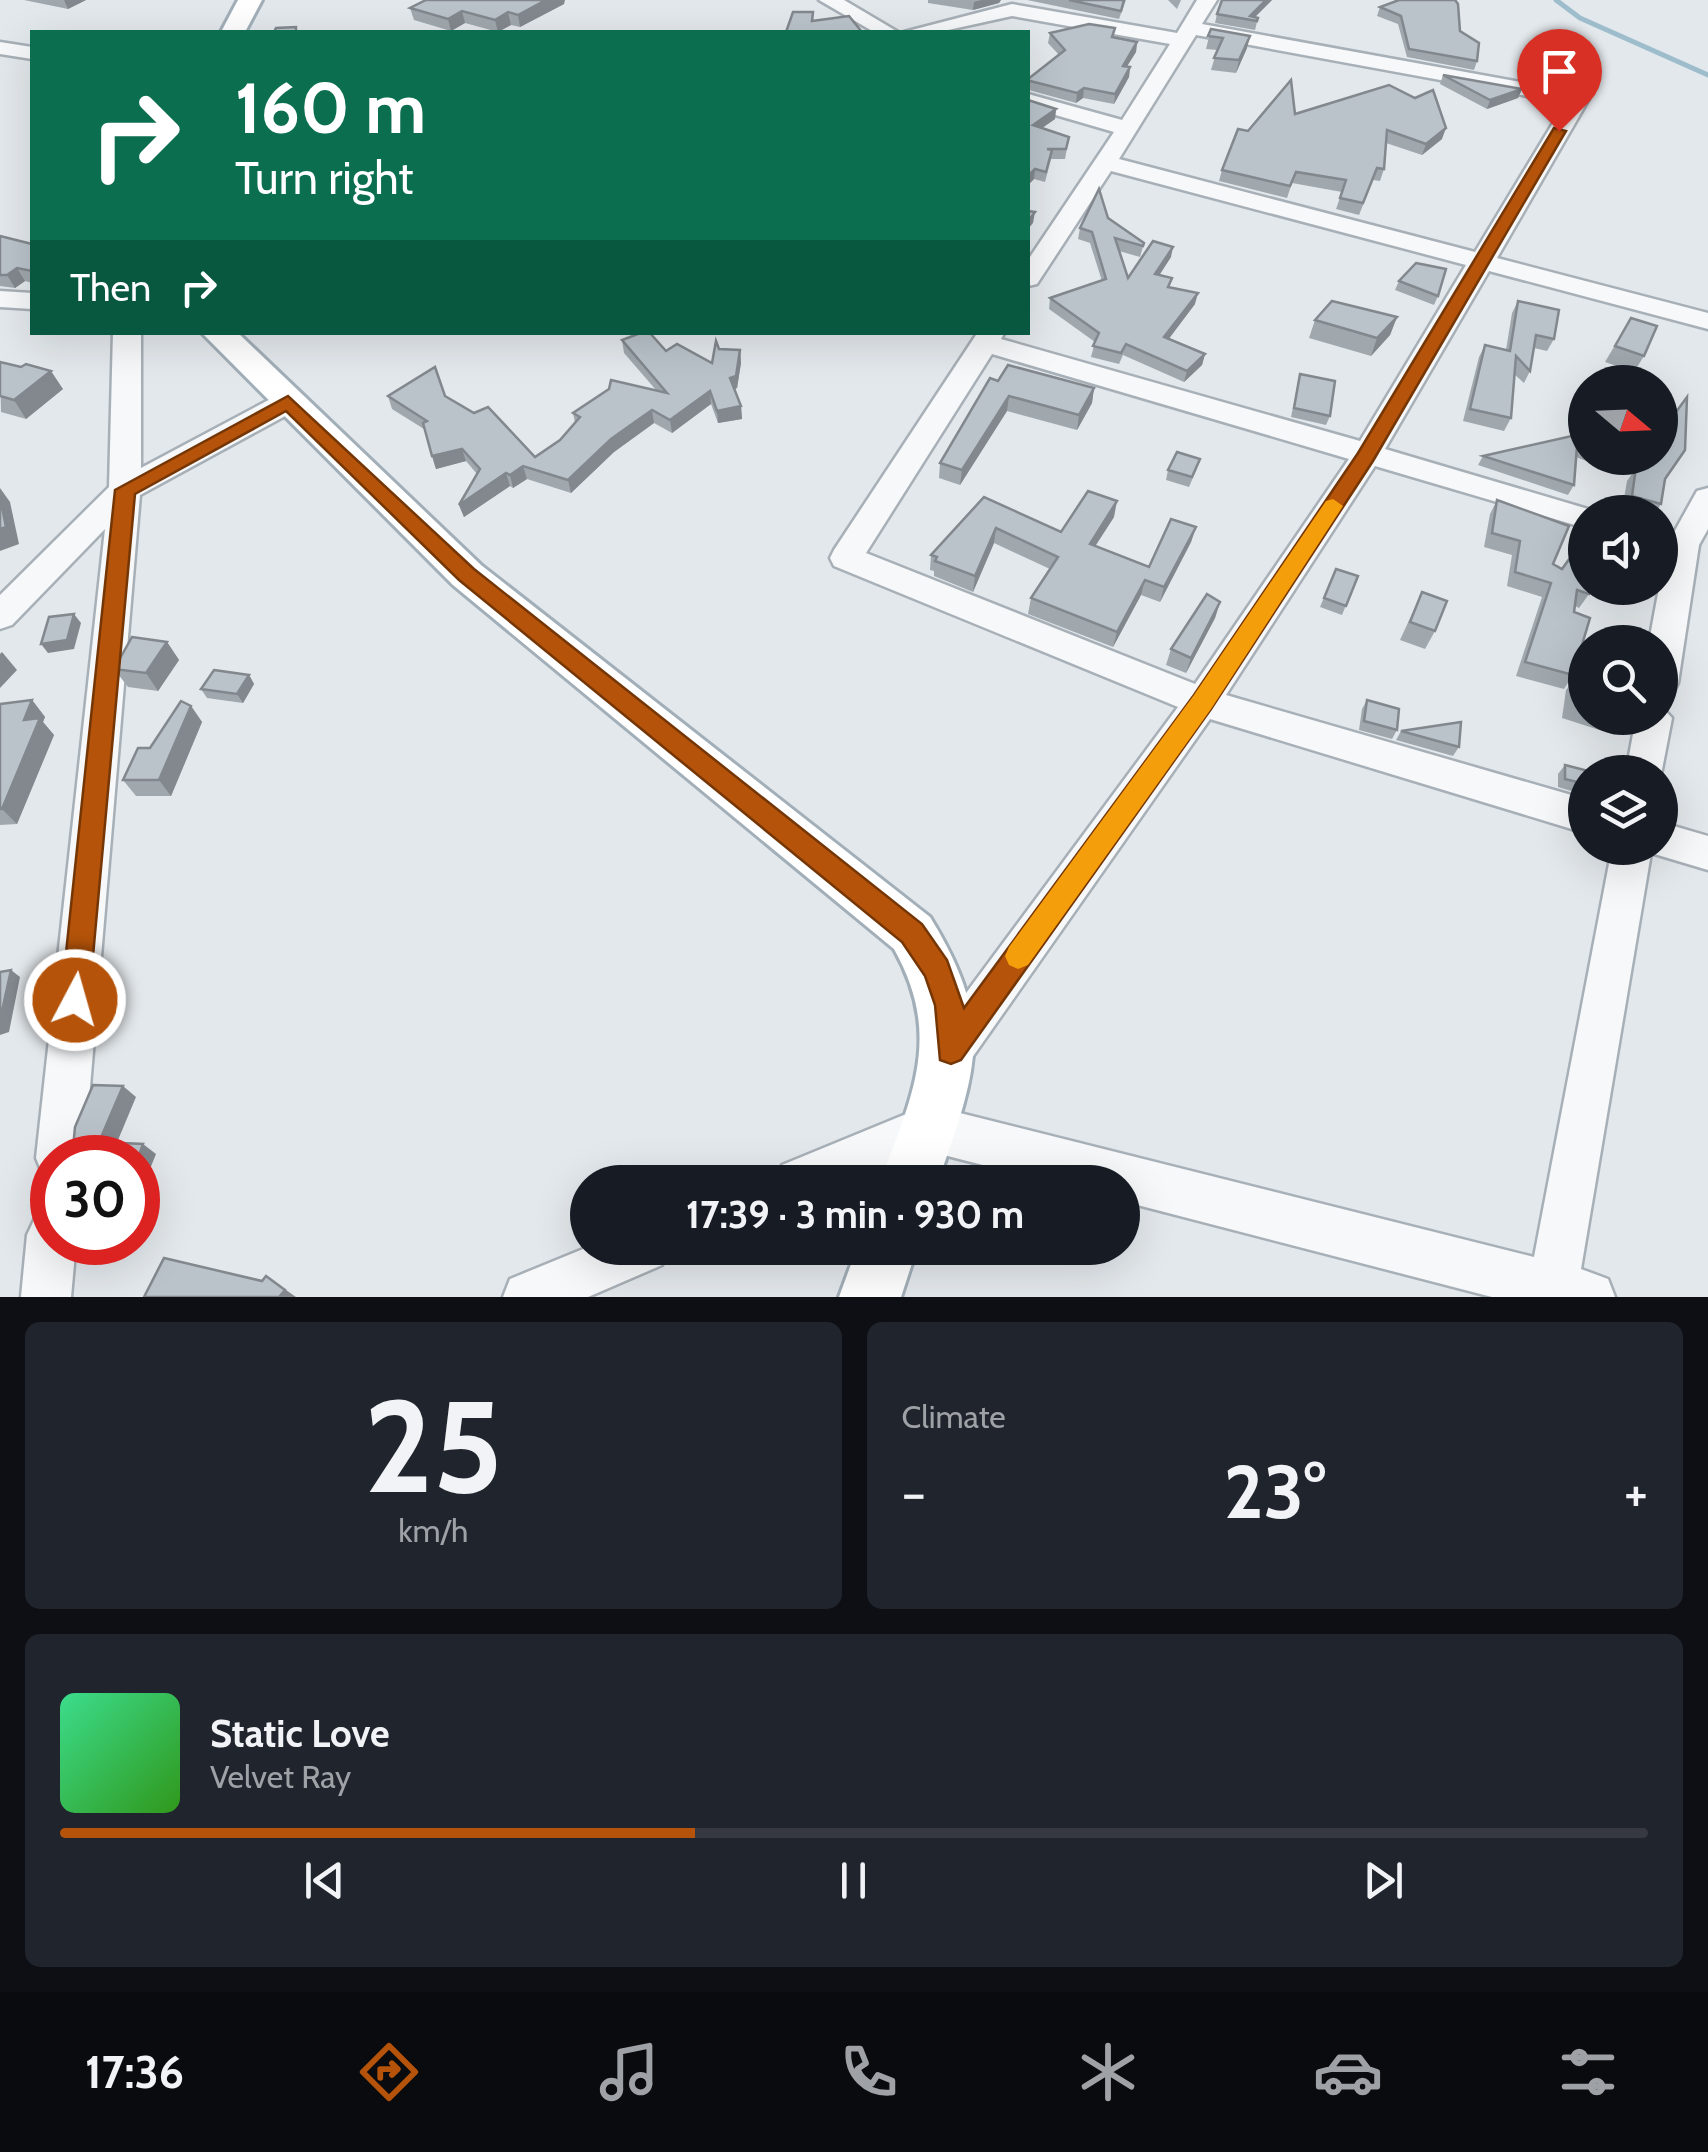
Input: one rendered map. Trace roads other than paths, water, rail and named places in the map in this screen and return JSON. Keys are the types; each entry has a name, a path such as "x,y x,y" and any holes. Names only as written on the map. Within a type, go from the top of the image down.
{"main road":[{"path":"234,30 250,0"},
{"path":"220,335 467,574 912,933 937,969 950,1005 951,1050 915,1165"},
{"path":"870,1297 881,1265"}],"street":[{"path":"829,0 884,30"},
{"path":"1030,275 1127,130 1207,0"},
{"path":"923,30 1012,10 1186,34 1578,99 1366,456 1202,702 951,1050"},
{"path":"0,48 30,53"},
{"path":"1030,101 1127,130"},
{"path":"1104,162 1482,258 1708,321"},
{"path":"0,299 30,302"},
{"path":"62,1135 125,490 127,335"},
{"path":"1568,512 1366,456 989,338 846,558 1202,702 1568,811"},
{"path":"0,616 125,490 288,402"},
{"path":"1670,625 1684,545 1708,499"},
{"path":"1678,844 1708,853"},
{"path":"839,1165 928,1128 1571,1292 1630,865"},
{"path":"46,1297 49,1265"},
{"path":"528,1297 604,1265"}],"waterway":[{"path":"1556,0 1580,18 1708,75"}]}
